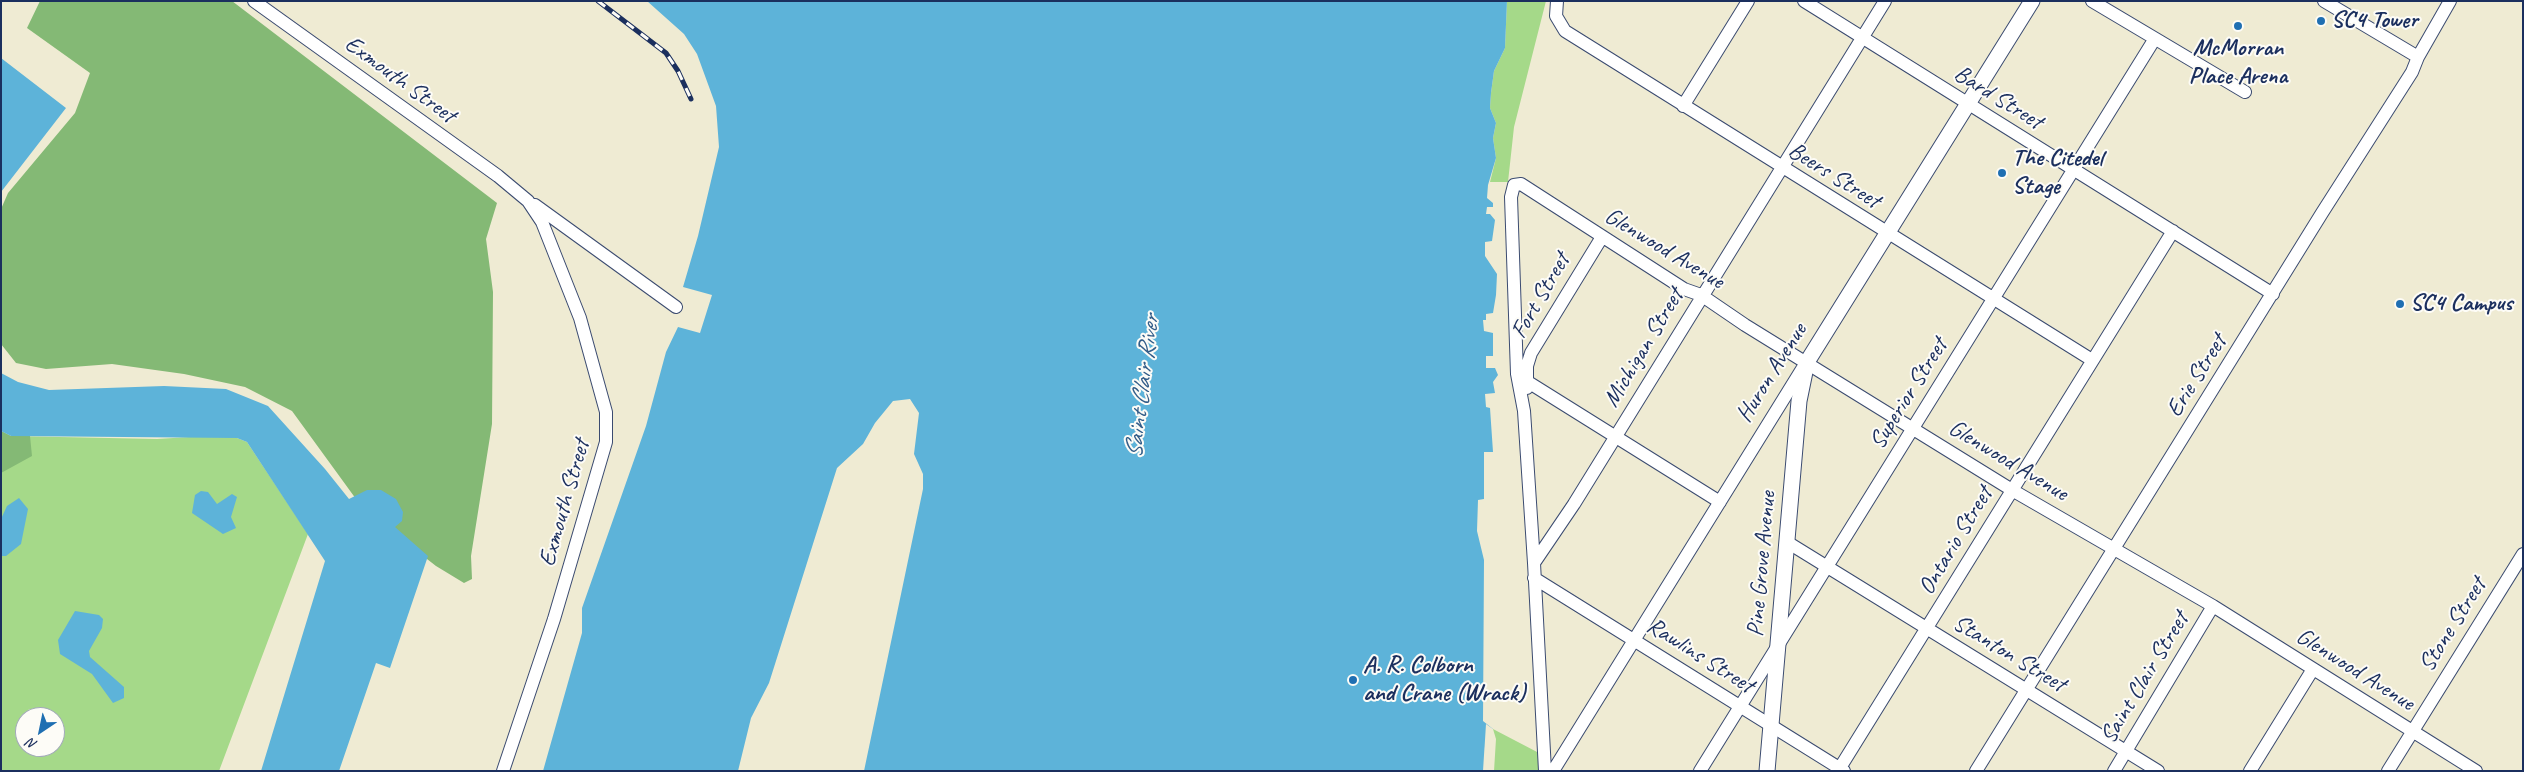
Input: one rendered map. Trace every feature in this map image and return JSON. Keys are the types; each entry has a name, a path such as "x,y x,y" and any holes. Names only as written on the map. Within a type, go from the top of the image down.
{"main road":[{"name":"Huron Avenue","path":"1807,362 2032,1"},
{"name":"Pine Grove Avenue","path":"1768,771 1799,401 1807,362"}],"street":[{"name":"Exmouth Street","path":"254,1 676,307"},
{"name":"Beers Street","path":"1557,1 1555,11 1558,22 1565,31 2092,360"},
{"path":"1683,106 1748,1"},
{"name":"Bard Street","path":"1804,1 2273,294"},
{"name":"Michigan Street","path":"1534,564 1615,437 1701,295 1885,1"},
{"path":"2092,1 2154,40 2245,92"},
{"path":"2324,1 2418,56"},
{"name":"Erie Street","path":"1976,771 2412,72 2418,56 2450,1"},
{"name":"Superior Street","path":"1700,771 2154,40"},
{"name":"Glenwood Avenue","path":"1524,410 1517,374 1511,197 1514,185 1521,184 1684,289 1701,295 2012,490 2213,606 2476,771"},
{"name":"Exmouth Street","path":"504,771 558,605 604,453 607,432 604,402 580,318 542,222 533,207 521,195"},
{"name":"Ontario Street","path":"1841,770 1926,629 2173,231"},
{"name":"Fort Street","path":"1524,410 1528,382 1527,366 1532,353 1602,237"},
{"name":"Huron Avenue","path":"1553,771 1763,430 1807,362"},
{"path":"1528,382 1720,502"},
{"path":"1524,410 1545,771"},
{"name":"Stanton Street","path":"1787,542 2158,771"},
{"name":"Stone Street","path":"2388,771 2523,554"},
{"name":"Rawlins Street","path":"1534,578 1841,770"},
{"name":"Saint Clair Street","path":"2114,771 2213,606"},
{"path":"2250,771 2313,669"}],"green space":[{"path":"40,1 232,1 497,203 486,239 493,292 492,424 471,556 472,579 464,583 436,566 364,510 292,411 245,387 184,374 112,364 46,369 16,363 1,344 1,209 8,193 75,113 90,73 27,28"},
{"path":"1507,1 1546,1 1514,127 1508,182 1490,182 1496,158 1493,138 1496,123 1490,108 1491,93 1494,71 1505,48"},
{"path":"1,431 11,436 157,439 222,435 237,438 247,442 308,534 219,771 1,771"},
{"path":"1,431 11,436 30,436 32,456 1,473"},
{"path":"1493,729 1539,753 1539,771 1492,771"}],"water":[{"name":"Saint Clair River","path":"647,1 1507,1 1505,48 1494,71 1491,93 1490,108 1496,123 1493,138 1496,158 1488,185 1487,198 1493,203 1493,207 1487,207 1486,214 1490,214 1495,220 1492,241 1485,242 1485,256 1497,274 1496,295 1493,313 1486,314 1486,320 1483,320 1484,331 1493,333 1493,356 1486,356 1486,368 1495,368 1498,375 1493,382 1495,393 1485,394 1486,407 1490,408 1493,452 1484,452 1484,499 1478,500 1477,531 1484,560 1483,721 1493,729 1492,771 864,771 923,489 923,474 914,454 919,413 910,399 893,401 875,423 863,444 837,468 769,683 751,718 738,771 543,771 582,633 582,608 646,426 666,352 678,327 700,333 712,295 683,287 698,236 719,147 716,106 697,54 684,34"},
{"path":"1,58 66,108 1,192"},
{"path":"1,373 18,382 49,390 164,386 226,389 268,406 325,469 349,499 367,490 381,490 396,499 403,512 402,521 395,527 428,556 390,668 376,663 339,771 261,771 325,561 247,442 237,438 11,436 1,431"},
{"path":"201,491 208,492 217,504 232,494 237,497 231,517 236,528 223,534 192,513 195,495"},
{"path":"19,498 28,509 21,544 6,556 1,556 1,519 7,506"},
{"path":"75,611 99,615 103,619 102,628 89,651 90,657 124,687 124,698 113,703 92,674 60,654 58,640"}],"pier":[{"path":"1486,724 1493,729 1496,739 1494,771 1483,771"}],"railway":[{"path":"598,1 666,53 678,71 691,99"}],"place":[{"name":"SC4 Tower","path":"2321,21"},
{"name":"McMorran Place Arena","path":"2238,26"},
{"name":"The Citedel Stage","path":"2002,173"},
{"name":"SC4 Campus","path":"2400,304"},
{"name":"A. R. Colborn and Crane (Wrack)","path":"1353,680"}]}
